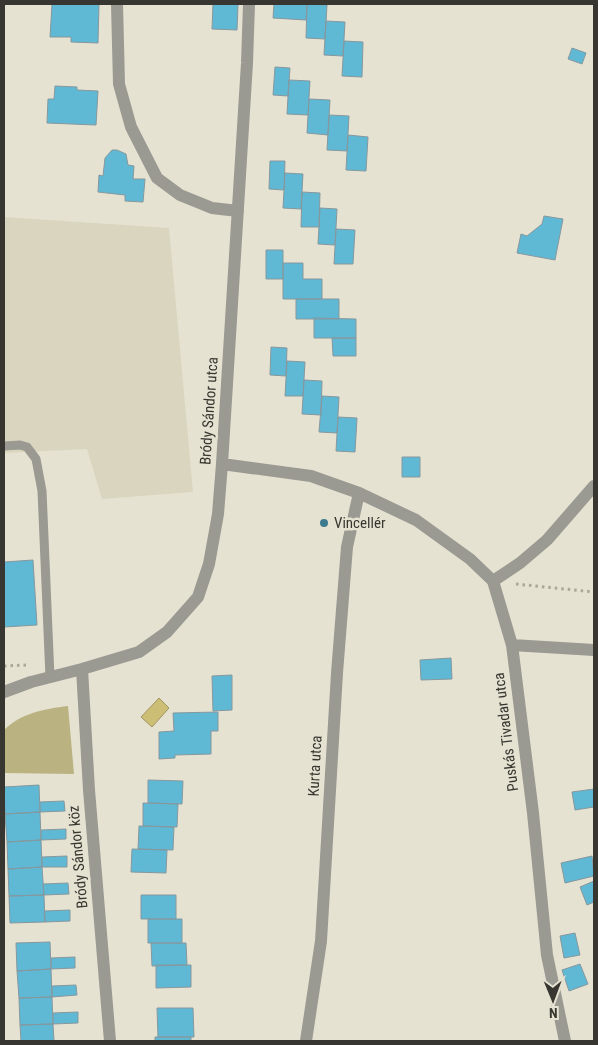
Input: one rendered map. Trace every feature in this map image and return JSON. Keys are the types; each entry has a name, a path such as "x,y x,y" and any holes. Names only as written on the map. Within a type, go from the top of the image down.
{"street":[{"path":"117,4 119,84 132,127 157,178 180,195 212,208 238,211"},
{"name":"Bródy Sándor utca","path":"4,692 31,682 139,652 167,632 198,597 209,564 218,514 238,211 249,4"},
{"name":"Puskás Tivadar utca","path":"222,464 311,476 359,493 416,520 470,559 493,581 512,645 533,813 547,955 565,1041"},
{"path":"493,581 520,563 547,540 594,486"},
{"name":"Kurta utca","path":"306,1041 321,940 337,673 347,547 359,493"},
{"path":"512,645 594,650"},
{"name":"Bródy Sándor köz","path":"82,669 89,790 110,1041"}],"lane":[{"path":"4,446 20,445 27,447 36,459 42,491 50,677"}],"path":[{"path":"493,581 594,592"}],"shaded area":[{"path":"4,217 169,228 193,492 102,499 87,449 4,453"},
{"path":"159,698 169,708 152,727 141,717"},
{"path":"68,706 74,774 4,773 4,730 25,716 42,710"}],"building":[{"path":"52,4 99,4 98,43 71,42 71,37 50,37"},
{"path":"213,4 238,4 237,30 212,29"},
{"path":"274,4 307,4 306,20 273,18"},
{"path":"307,4 327,5 325,39 306,38"},
{"path":"326,21 345,22 343,56 324,55"},
{"path":"344,41 363,42 362,77 342,76"},
{"path":"572,48 586,53 582,64 568,59"},
{"path":"275,67 290,68 288,96 273,95"},
{"path":"289,80 310,81 308,115 287,114"},
{"path":"55,86 77,87 77,90 98,91 96,125 47,123 48,99 54,99"},
{"path":"309,99 330,100 328,135 307,133"},
{"path":"329,115 349,116 347,151 327,150"},
{"path":"348,135 368,137 366,171 346,170"},
{"path":"112,150 126,154 128,165 134,166 133,179 145,179 143,202 125,201 125,195 98,192 99,175 103,176 105,158"},
{"path":"270,161 285,161 284,190 269,189"},
{"path":"285,173 303,174 301,209 283,208"},
{"path":"302,192 320,193 319,227 301,227"},
{"path":"320,208 337,209 335,245 318,244"},
{"path":"544,216 563,219 555,260 517,253 521,234 527,236 542,224"},
{"path":"336,229 355,230 353,264 334,264"},
{"path":"266,250 283,250 283,279 266,279"},
{"path":"283,263 303,263 303,279 322,279 322,299 283,299"},
{"path":"296,299 339,299 339,319 296,319"},
{"path":"314,318 356,319 356,338 314,338"},
{"path":"332,338 356,338 356,356 333,356"},
{"path":"271,347 287,348 286,376 270,375"},
{"path":"287,361 305,362 303,396 285,396"},
{"path":"304,380 322,381 321,415 302,414"},
{"path":"322,396 339,397 337,433 319,432"},
{"path":"338,417 357,418 355,452 336,451"},
{"path":"402,457 420,457 420,477 402,477"},
{"path":"33,560 37,625 4,627 4,562"},
{"path":"451,658 452,679 421,680 420,660"},
{"path":"232,675 232,710 213,711 212,676"},
{"path":"218,712 218,731 211,731 211,754 175,755 175,758 159,759 159,732 174,731 173,713"},
{"path":"148,780 183,781 182,804 148,803"},
{"path":"39,785 40,812 5,814 4,787"},
{"path":"594,789 594,807 575,810 572,792"},
{"path":"64,801 65,811 40,812 40,802"},
{"path":"143,803 178,804 177,827 143,826"},
{"path":"40,812 41,840 7,842 5,814"},
{"path":"139,826 174,827 173,850 138,849"},
{"path":"66,829 66,839 41,840 41,830"},
{"path":"41,840 42,867 8,869 7,842"},
{"path":"132,849 167,850 166,873 131,872"},
{"path":"67,856 67,867 42,867 42,857"},
{"path":"592,856 594,876 565,883 561,863"},
{"path":"42,867 44,895 9,896 8,869"},
{"path":"594,881 594,902 587,905 580,887"},
{"path":"68,883 69,894 44,895 43,884"},
{"path":"44,895 45,922 10,923 9,896"},
{"path":"141,895 176,895 176,919 141,919"},
{"path":"70,910 70,921 45,922 44,911"},
{"path":"148,919 182,919 182,943 148,943"},
{"path":"575,933 580,955 564,958 560,936"},
{"path":"50,942 51,969 17,971 16,943"},
{"path":"151,943 186,943 187,965 152,966"},
{"path":"75,957 75,968 51,969 51,958"},
{"path":"580,964 588,984 569,991 562,970"},
{"path":"156,965 191,965 191,987 156,988"},
{"path":"51,969 52,997 19,998 17,971"},
{"path":"76,985 77,995 52,997 52,986"},
{"path":"52,997 53,1024 20,1025 19,998"},
{"path":"157,1008 193,1008 194,1037 158,1037"},
{"path":"78,1012 78,1023 53,1024 53,1013"},
{"path":"53,1024 54,1041 21,1041 20,1025"},
{"path":"155,1037 191,1037 191,1041 155,1041"}],"place":[{"name":"Vincellér","path":"324,523"}]}
